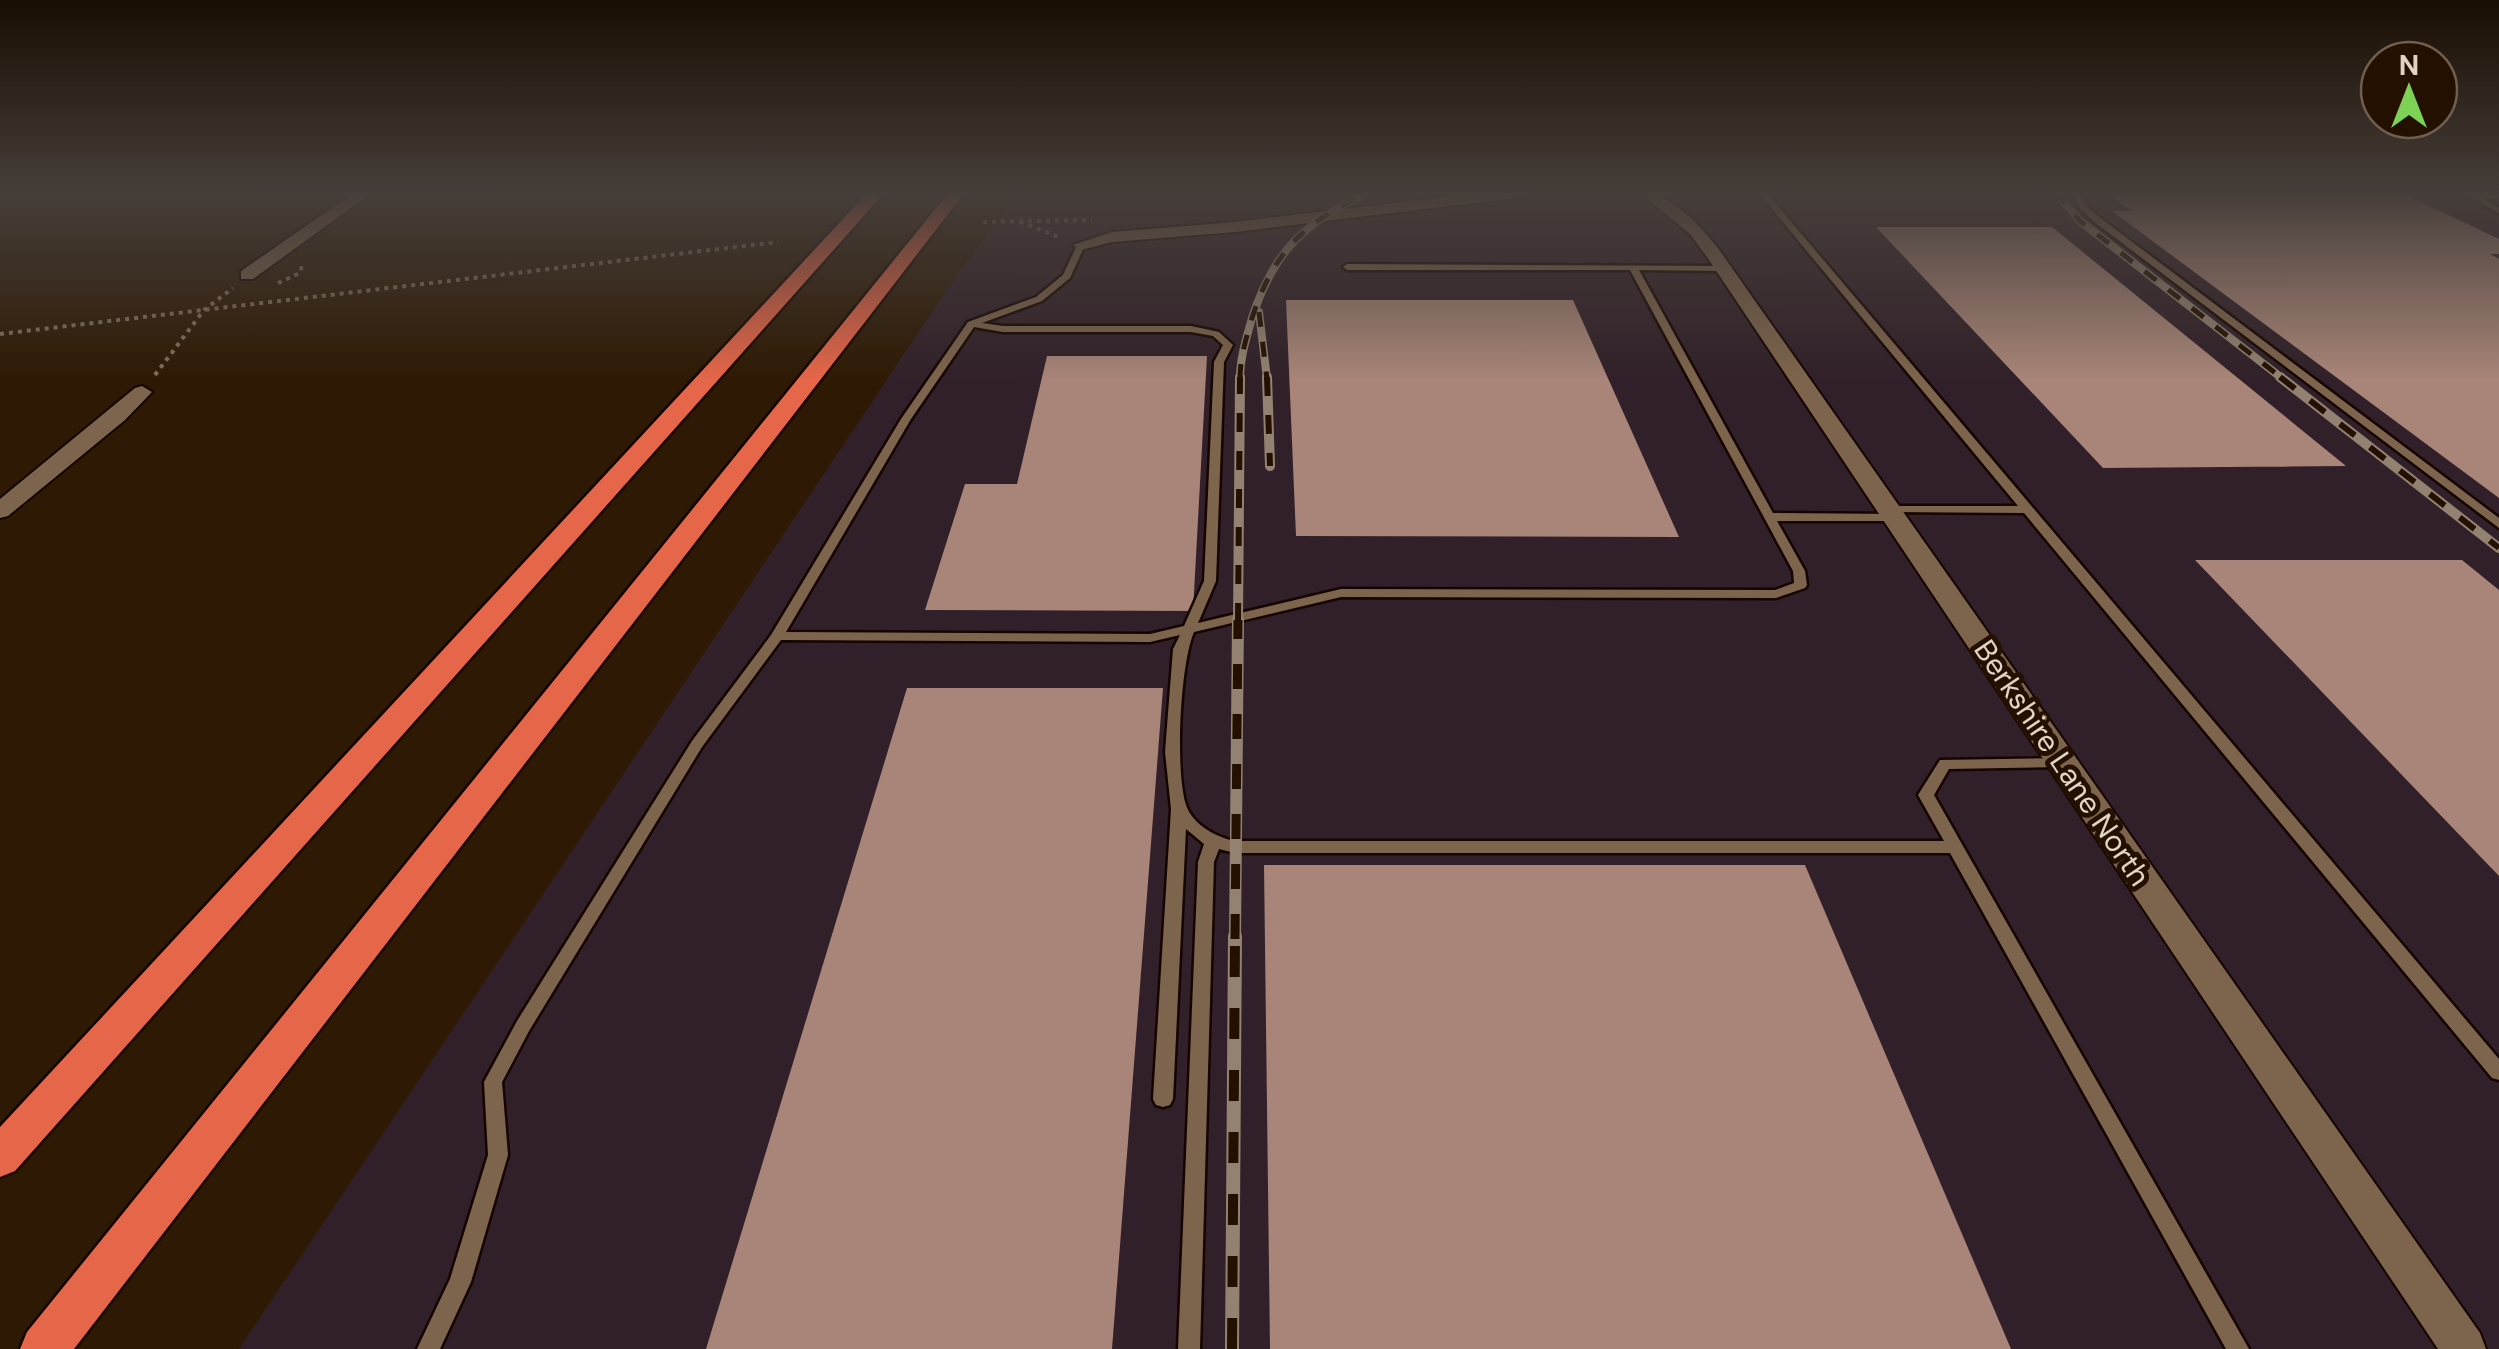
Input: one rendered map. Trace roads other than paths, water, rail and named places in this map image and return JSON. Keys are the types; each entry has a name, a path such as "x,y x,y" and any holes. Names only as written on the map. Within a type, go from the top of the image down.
{"highway":[{"path":"0,1157 820,255"},
{"path":"44,1349 907,255"},
{"path":"60,1349 188,1167"}],"street":[{"path":"247,275 276,255"},
{"name":"Berkshire Lane North","path":"1713,255 2464,1349"},
{"path":"0,511 142,392"}],"lane":[{"path":"428,1349 460,1282 498,1155 493,1082 523,1026 697,744 777,636 895,436 971,324 1039,299 1068,276 1078,255"},
{"path":"1815,255 2499,1072"},
{"path":"2144,255 2499,524"},
{"path":"1347,267 1723,268"},
{"path":"777,636 1150,638 1191,632 1270,608 1341,593 1776,594 1801,585 1799,571 1633,268"},
{"path":"971,324 1003,329 1192,329 1224,339 1228,345 1219,362 1210,580 1176,667 1172,752 1180,809 1163,1099"},
{"path":"1770,517 2028,509"},
{"path":"2062,762 1945,764 1926,795 2238,1349"},
{"path":"1180,809 1194,828 1213,842 1234,846 1955,846"},
{"path":"1190,1349 1206,862 1213,842"}],"railway":[{"path":"1240,379 1252,318 1283,255"},
{"path":"2124,255 2283,379"},
{"path":"1259,312 1267,379"},
{"path":"1238,622 1240,377"},
{"path":"1267,377 1270,466"},
{"path":"2280,377 2499,548"},
{"path":"1235,939 1238,620"},
{"path":"1232,1349 1235,936"}]}
